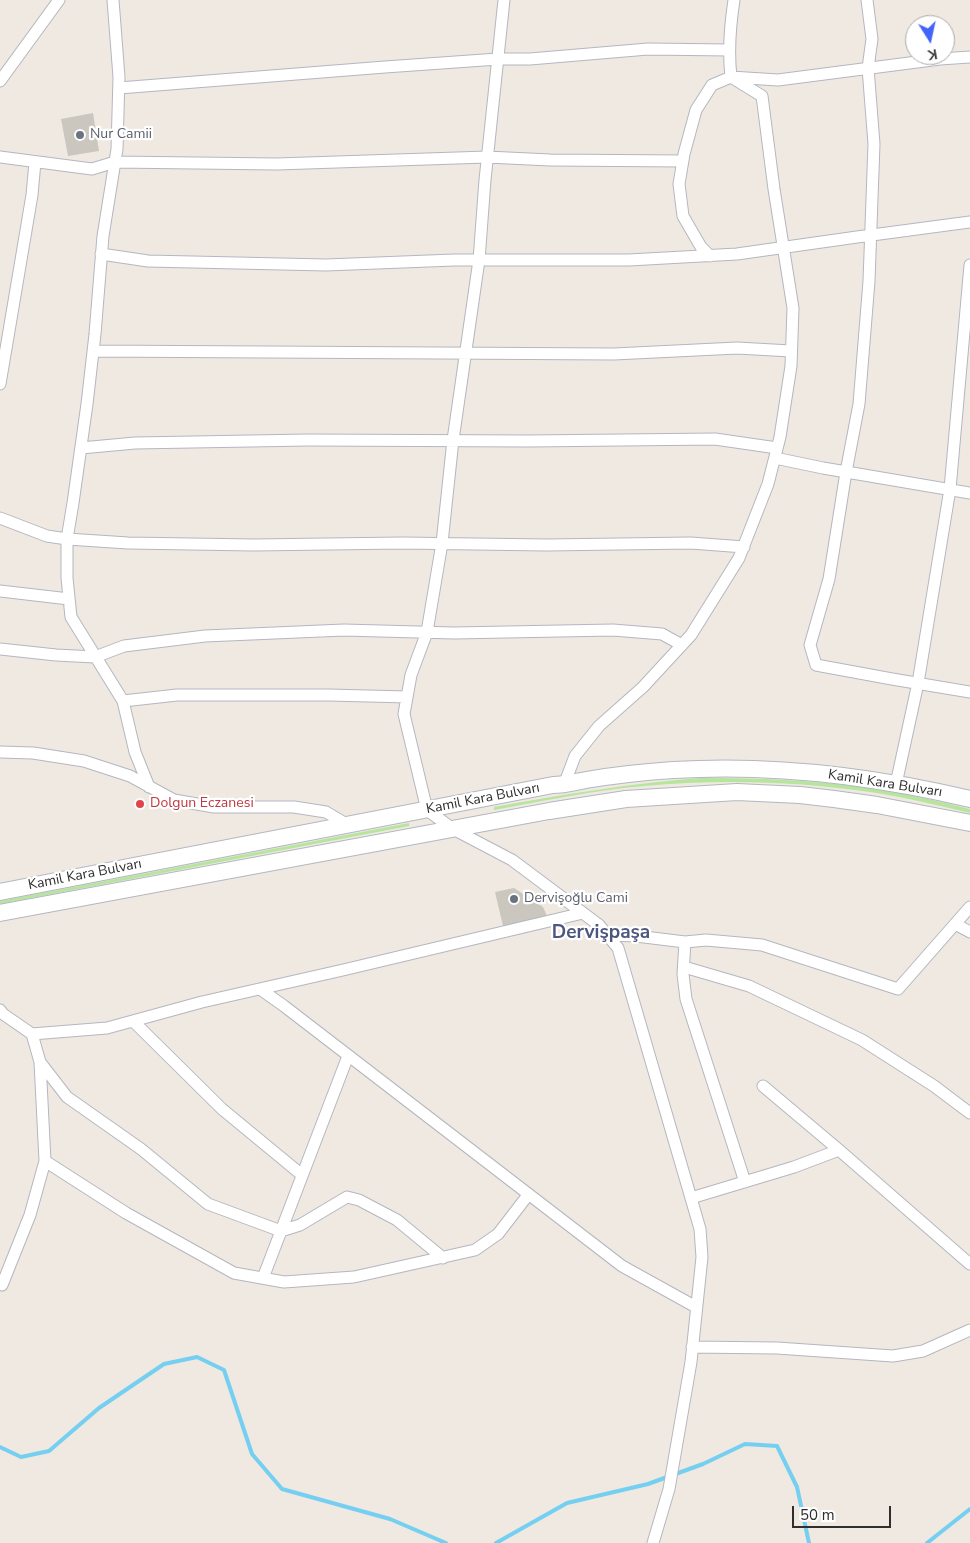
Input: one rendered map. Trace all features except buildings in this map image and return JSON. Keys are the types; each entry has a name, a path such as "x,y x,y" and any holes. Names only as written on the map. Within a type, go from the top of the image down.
{"main road":[{"name":"Kamil Kara Bulvarı","path":"0,892 553,785 673,770 729,769 812,773 896,784 970,799"},
{"name":"Kamil Kara Bulvarı","path":"0,913 549,811 626,799 737,792 800,795 887,807 970,822"}],"street":[{"path":"0,81 59,0"},
{"path":"113,0 118,88 117,149 101,254 93,351 67,539 67,578 71,617 123,701 135,752 149,786"},
{"path":"504,0 487,157 479,260 453,440 442,543 427,632 411,675 404,714 427,810 453,829 512,860 599,925 618,948 700,1229 702,1257 692,1347 669,1490 653,1543"},
{"path":"731,77 729,50 734,0"},
{"path":"867,0 872,39 868,68 874,144 869,280 859,404 829,579 810,645 816,664 970,692"},
{"path":"118,88 648,49 729,50"},
{"path":"710,256 701,247 683,216 679,184 696,110 712,85 731,77 778,80 940,58 970,57"},
{"path":"564,785 575,756 599,726 643,687 696,628 744,547 768,484 776,452 791,366 793,308 774,189 762,96 731,77"},
{"path":"0,158 92,169 115,162 277,164 487,157 550,160 683,161"},
{"path":"0,384 32,195 35,162"},
{"path":"101,254 148,261 326,265 479,260 629,260 737,254 970,222"},
{"path":"896,784 918,683 950,489 970,265"},
{"path":"93,351 614,354 737,348 792,351"},
{"path":"81,448 135,443 318,440 715,439 776,452 846,472 970,493"},
{"path":"0,518 47,536 128,543 556,545 691,543 744,547"},
{"path":"0,591 69,599"},
{"path":"0,649 95,657 124,646 205,636 344,630 454,633 613,630 662,634 682,645"},
{"path":"123,701 177,695 407,697"},
{"path":"0,752 33,754 84,761 130,776 174,800 214,807 294,807 326,812 348,825"},
{"path":"608,935 636,936 685,942 706,940 762,945 898,989 970,907"},
{"path":"0,1010 32,1034 107,1028 202,1002 583,913"},
{"path":"955,924 970,932"},
{"path":"685,942 683,974 686,999 745,1182"},
{"path":"684,967 749,986 862,1040 934,1086 970,1113"},
{"path":"260,989 622,1266 696,1307"},
{"path":"132,1021 222,1109 302,1175"},
{"path":"2,1285 30,1215 45,1161 40,1062 32,1034"},
{"path":"263,1278 348,1056"},
{"path":"40,1062 67,1097 141,1149 208,1204 281,1231 300,1225 347,1197 360,1200 397,1220 443,1258"},
{"path":"763,1086 970,1264"},
{"path":"691,1198 794,1167 839,1150"},
{"path":"45,1161 126,1213 234,1273 284,1282 354,1278 475,1250 498,1234 528,1195"},
{"path":"692,1347 777,1348 893,1356 923,1351 970,1330"}],"green space":[{"path":"700,778 744,778 832,783 935,800 970,809 970,813 870,792 814,785 757,782 701,782 606,790 494,810 494,807 622,786"},
{"path":"409,823 409,826 0,904 0,901"}],"waterway":[{"path":"0,1447 21,1457 49,1451 99,1408 164,1364 197,1357 224,1370 252,1454 282,1489 390,1519 446,1543"},
{"path":"496,1543 567,1503 648,1484 703,1464 745,1444 777,1446 797,1487 809,1543"},
{"path":"927,1543 970,1509"}],"place":[{"name":"Nur Camii","path":"80,135"},
{"name":"Dolgun Eczanesi","path":"140,804"},
{"name":"Dervişoğlu Cami","path":"514,899"}],"district":[{"name":"Dervişpaşa","path":"601,933"}]}
